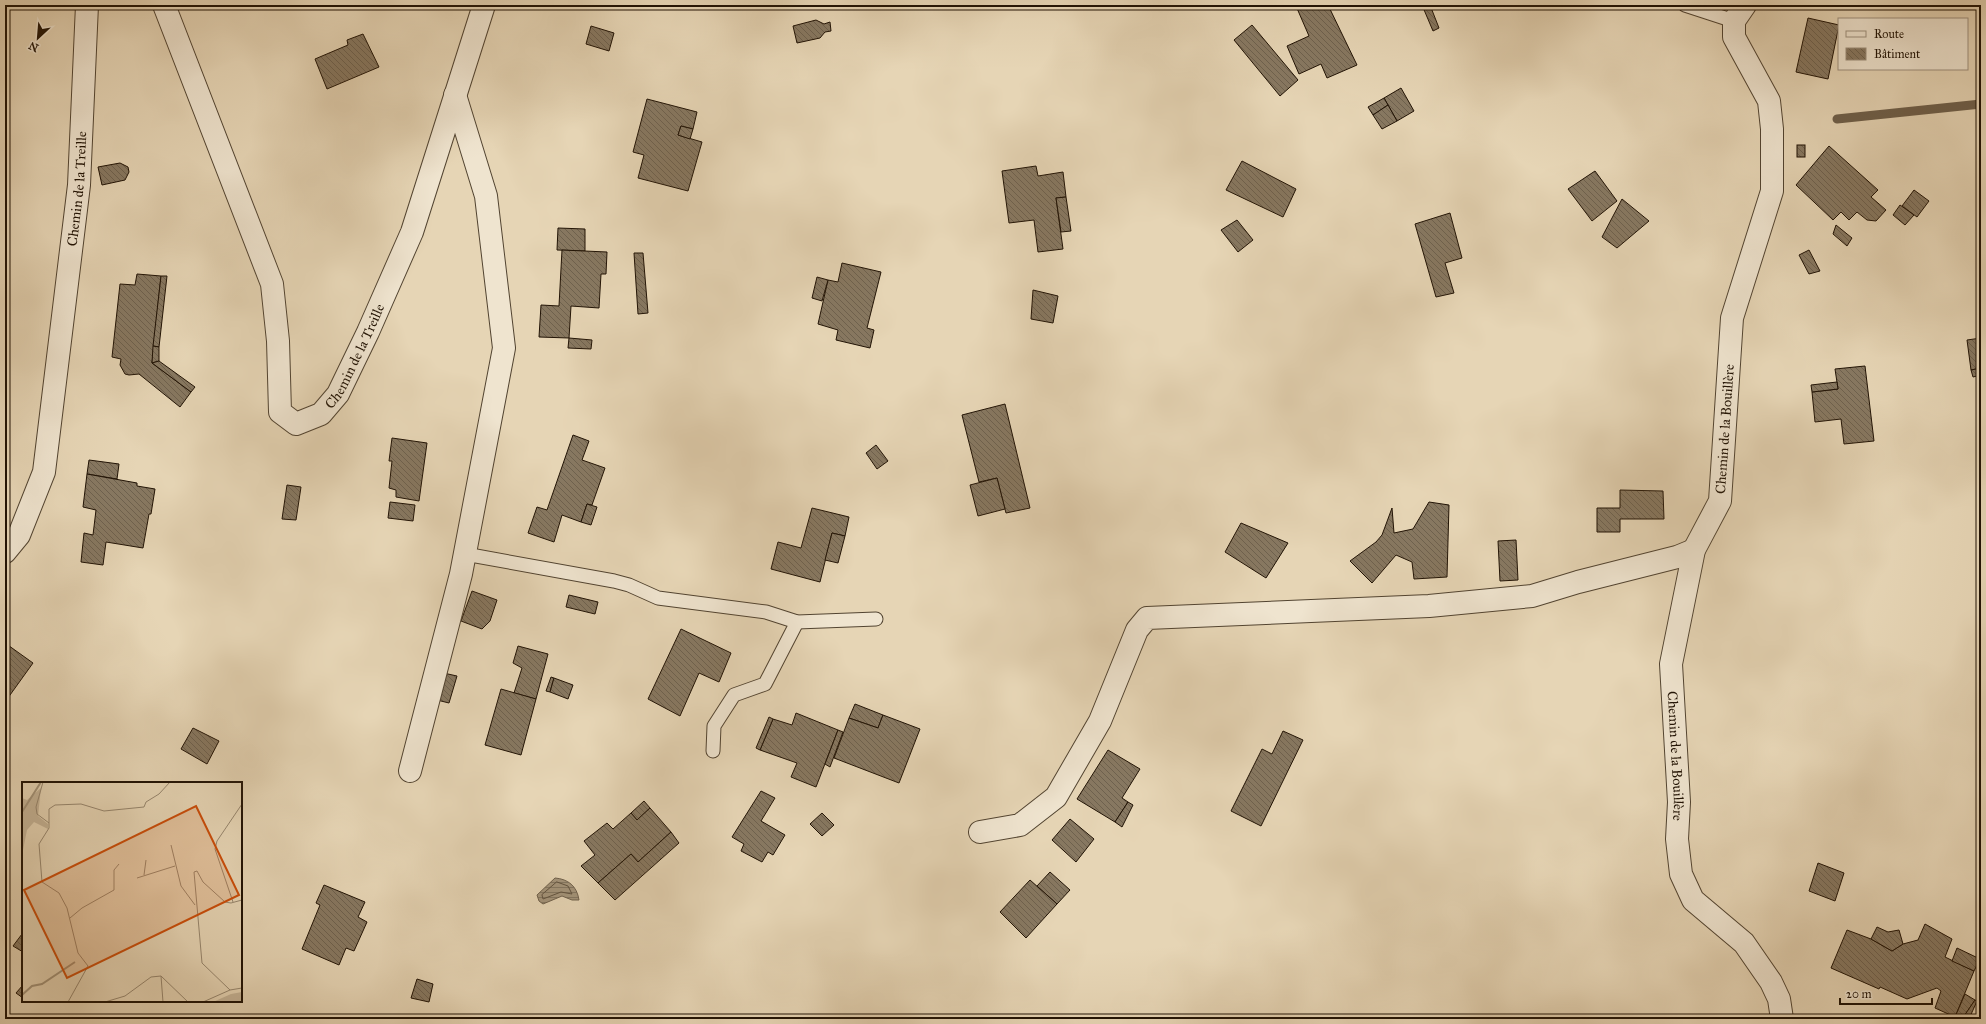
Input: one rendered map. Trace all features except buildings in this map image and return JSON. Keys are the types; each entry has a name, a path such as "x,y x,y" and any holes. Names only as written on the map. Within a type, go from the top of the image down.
{"street":[{"name":"Chemin de la Treille","path":"5,552 19,536 44,472 79,185 86,5"},
{"name":"Chemin de la Treille","path":"164,5 272,284 278,341 280,412 296,424 321,414 338,394 368,332 412,232 484,5"},
{"name":"Chemin de la Bouillère","path":"1739,13 1734,37 1759,81 1768,101 1772,129 1772,191 1732,318 1720,501 1694,550 1671,664 1679,802 1677,839 1681,874 1693,900 1744,943 1772,982 1779,999 1782,1019"},
{"path":"410,772 465,554 504,348 486,196 455,95"},
{"path":"980,832 1020,825 1056,797 1100,721 1136,630 1147,618 1429,606 1532,596 1578,582 1677,557 1694,550"}],"lane":[{"path":"1684,5 1739,13"},
{"path":"465,554 614,581 629,585 658,598 766,612 797,622 876,619"},
{"path":"713,751 714,726 734,695 765,684 797,622"}],"water":[{"path":"555,878 564,880 571,884 578,895 579,900 572,900 562,896 543,904 539,901 537,895"}],"waterway":[{"path":"1837,119 1981,104"}]}
